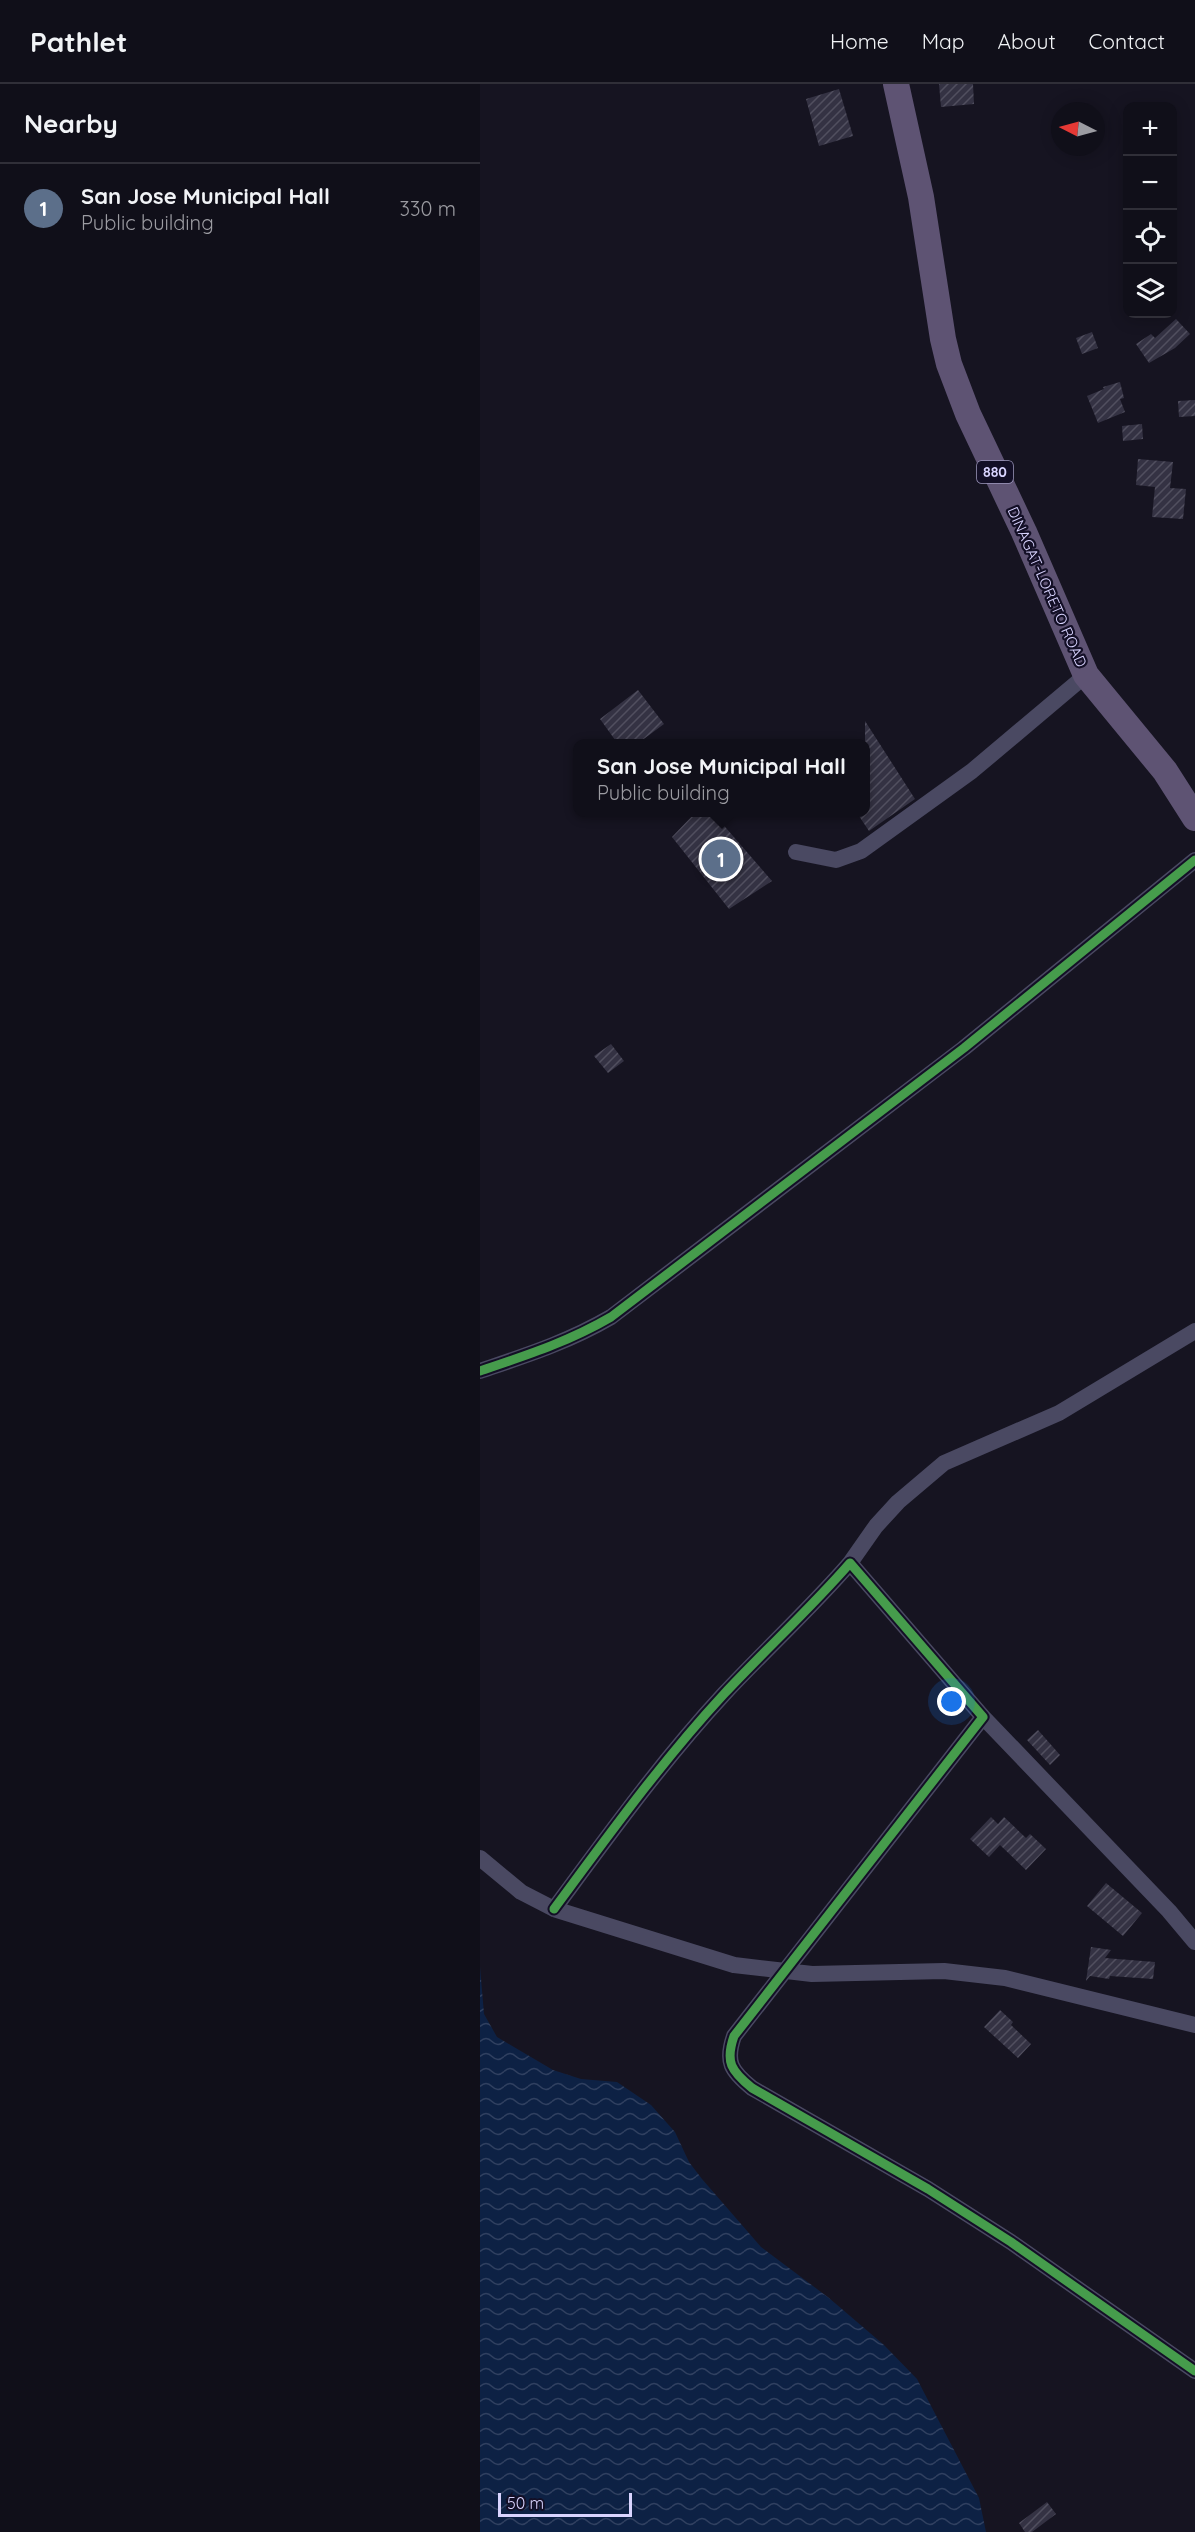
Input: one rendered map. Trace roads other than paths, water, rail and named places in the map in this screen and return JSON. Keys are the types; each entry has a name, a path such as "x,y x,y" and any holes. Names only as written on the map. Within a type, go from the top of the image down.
{"main road":[{"name":"DINAGAT-LORETO ROAD","path":"896,84 921,197 938,313 949,364 968,414 1024,532 1086,675 1165,771 1195,818"}],"street":[{"path":"796,852 836,860 861,851 896,828 972,771 1086,675"},
{"path":"480,1371 558,1344 611,1317 964,1048 1195,860"},
{"path":"554,1909 626,1811 723,1695 850,1563 876,1526 898,1502 944,1463 1059,1413 1195,1330"},
{"path":"850,1563 983,1717 1169,1911 1195,1942"},
{"path":"983,1717 735,2036 729,2050 730,2063 737,2076 752,2088 974,2218 1195,2371"},
{"path":"480,1858 521,1892 554,1909 734,1965 783,1972 874,1974 944,1971 1005,1978 1195,2025"}],"water":[{"path":"480,1967 484,2014 497,2037 553,2070 581,2079 617,2082 651,2105 675,2132 689,2162 702,2179 761,2247 829,2298 884,2345 917,2379 979,2498 986,2532 480,2532"}],"place":[{"name":"San Jose Municipal Hall","path":"721,859"}]}
